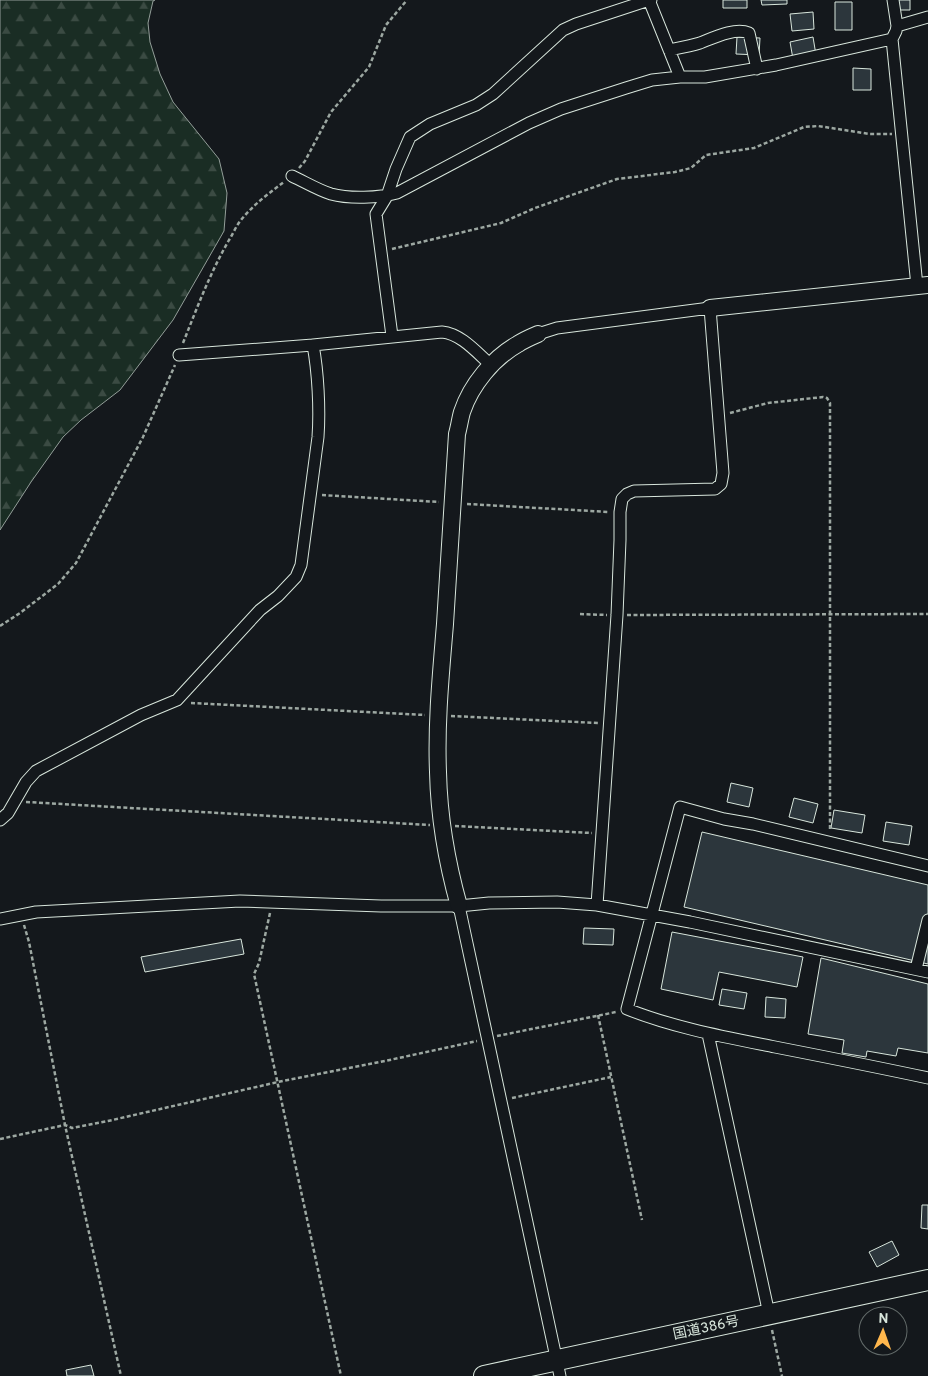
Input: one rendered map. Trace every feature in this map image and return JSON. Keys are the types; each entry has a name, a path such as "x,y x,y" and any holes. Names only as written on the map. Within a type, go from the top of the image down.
{"highway":[{"name":"国道386号","path":"484,1376 558,1368 769,1314 928,1280"}],"street":[{"path":"392,336 376,214 387,196 410,137 430,124 476,105 493,94 563,30 650,0 680,78"},
{"path":"558,1368 442,826 438,771 438,715 457,434 462,412 484,373 501,357 516,345 538,334 557,328 710,308 922,285 902,134 892,39 897,26 893,0"},
{"path":"897,26 928,17"},
{"path":"669,50 698,43 723,34 744,31 749,33 757,69"},
{"path":"292,176 332,194 355,197 387,196 561,109 652,80 705,77 776,66 892,39"},
{"path":"597,904 617,615 622,500 627,494 634,491 715,489 721,484 723,473 710,308"},
{"path":"179,355 313,345 442,332 451,333 462,339 492,366"},
{"path":"0,820 8,812 26,782 36,771 141,715 177,700 260,610 278,596 296,577 301,565 312,494 319,424 313,345"},
{"path":"928,866 680,807 627,1010 675,1026 708,1034 928,1078"},
{"path":"0,919 36,912 88,908 240,901 381,906 459,906 489,903 557,902 597,904 928,972"},
{"path":"916,970 928,920"},
{"path":"708,1034 769,1314"}],"path":[{"path":"0,626 58,584 76,563 143,438 219,257 239,222 270,192 292,176 305,161 331,112 368,67 386,25 407,0"},
{"path":"380,251 501,223 535,208 618,179 675,172 691,168 706,155 754,148 804,127 818,126 870,134 902,134"},
{"path":"718,415 768,403 804,399 823,397 827,398 830,403 830,842"},
{"path":"580,614 928,614"},
{"path":"177,700 609,724"},
{"path":"14,802 602,833"},
{"path":"271,901 259,963 254,974 341,1376"},
{"path":"21,914 29,942 65,1125 121,1376"},
{"path":"0,1139 65,1125 72,1128 108,1122 278,1082 627,1010"},
{"path":"598,1016 642,1220"},
{"path":"500,1101 611,1077"},
{"path":"769,1314 782,1376"}],"green space":[{"path":"0,0 155,0 153,1 148,23 150,42 160,74 173,102 219,159 227,193 224,231 173,320 120,390 81,420 63,437 0,530"}],"building":[{"path":"723,0 747,0 747,8 723,8"},
{"path":"761,0 787,0 787,4 762,5"},
{"path":"895,0 910,0 910,10 895,10"},
{"path":"835,2 852,2 852,30 835,30"},
{"path":"813,12 814,29 792,31 790,14"},
{"path":"737,37 760,38 759,55 736,54"},
{"path":"813,37 816,55 793,59 790,42"},
{"path":"853,68 871,69 871,90 853,90"},
{"path":"731,783 753,788 749,807 727,802"},
{"path":"794,798 818,804 813,823 789,817"},
{"path":"834,810 865,815 862,833 831,828"},
{"path":"886,822 912,826 909,845 883,841"},
{"path":"702,832 928,885 928,964 684,907"},
{"path":"584,928 614,929 613,945 583,944"},
{"path":"672,932 803,957 797,987 719,972 713,1000 661,989"},
{"path":"241,939 244,954 145,972 141,957"},
{"path":"821,958 928,984 928,1053 898,1048 896,1056 867,1051 866,1057 842,1053 844,1040 808,1034"},
{"path":"722,989 747,993 744,1009 719,1005"},
{"path":"766,997 786,999 785,1018 765,1017"},
{"path":"922,1205 928,1205 928,1229 921,1228"},
{"path":"892,1241 899,1255 877,1267 869,1252"},
{"path":"91,1365 94,1376 67,1376 66,1370"}]}
